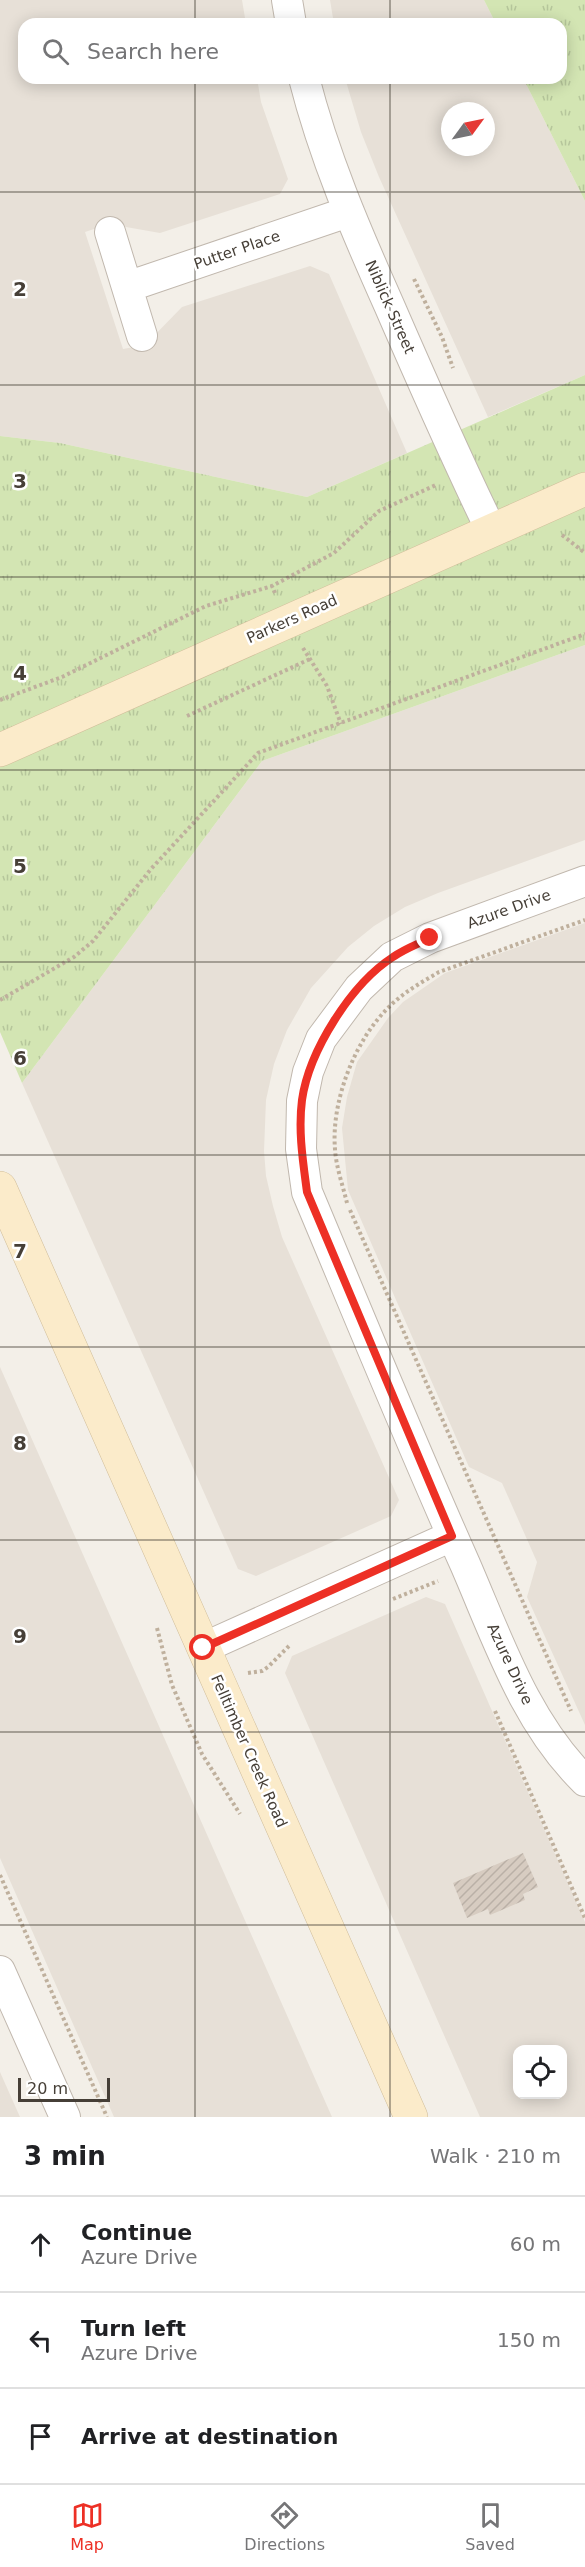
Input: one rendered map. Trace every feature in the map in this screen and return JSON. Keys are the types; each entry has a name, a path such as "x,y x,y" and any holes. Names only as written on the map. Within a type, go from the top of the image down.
{"main road":[{"name":"Parkers Road","path":"0,750 585,489"},
{"name":"Felltimber Creek Road","path":"0,1188 411,2117"}],"street":[{"path":"287,0 290,18"},
{"name":"Niblick Street","path":"306,84 317,127 348,212 448,440 491,530"},
{"name":"Putter Place","path":"127,287 348,212"},
{"path":"110,232 142,336"},
{"name":"Azure Drive","path":"585,881 430,938 392,957 359,988 321,1039 308,1072 302,1101 301,1149 307,1192 452,1536 524,1699 557,1751 585,1781"},
{"path":"203,1648 452,1536"},
{"path":"0,1971 65,2117"}],"path":[{"path":"0,700 62,677 206,606 272,586"},
{"path":"0,1000 74,957 93,941 151,869 258,753 585,634"},
{"path":"187,716 310,659"},
{"path":"575,1718 552,1671 348,1204 335,1151 335,1136 342,1090 357,1051 389,1006 419,983 439,972 585,920"},
{"path":"386,1602 437,1580 442,1591"},
{"path":"220,1684 252,1672 262,1671 293,1643"},
{"path":"494,1711 585,1918"},
{"path":"0,1875 107,2117"}],"shaded area":[{"path":"0,0 242,0 245,18 18,18 18,84 258,84 261,102 288,179 280,194 160,233 109,224 85,232 123,349 145,345 182,307 310,266 329,274 407,453 307,497 60,443 0,436"},
{"path":"330,0 484,0 493,18 333,18"},
{"path":"347,84 526,84 585,201 585,375 488,417 379,177 361,132"},
{"path":"585,645 585,840 438,893 405,907 374,926 348,947 311,988 287,1030 274,1064 266,1100 264,1151 266,1176 273,1206 282,1237 399,1500 391,1516 256,1576 238,1569 22,1083 262,761"},
{"path":"585,923 585,1725 527,1597 537,1562 502,1483 469,1467 348,1190 342,1128 347,1097 357,1062 388,1018 403,1002 445,973"},
{"path":"0,1367 332,2117 114,2117 0,1858"},
{"path":"426,1597 445,1604 585,1922 585,2117 480,2117 285,1673 292,1656"},
{"path":"0,2072 20,2117 0,2117"}],"green space":[{"path":"484,0 585,0 585,201 526,84 567,84 567,18 493,18"},
{"path":"585,375 585,645 262,761 22,1083 0,1032 0,436 60,443 307,497"}],"building":[{"path":"523,1853 538,1887 523,1894 525,1900 490,1915 488,1909 467,1918 453,1883"}],"route":[{"path":"203,1648 452,1536 307,1192 301,1149 302,1101 308,1072 321,1039 359,988 392,957 430,938"}]}
